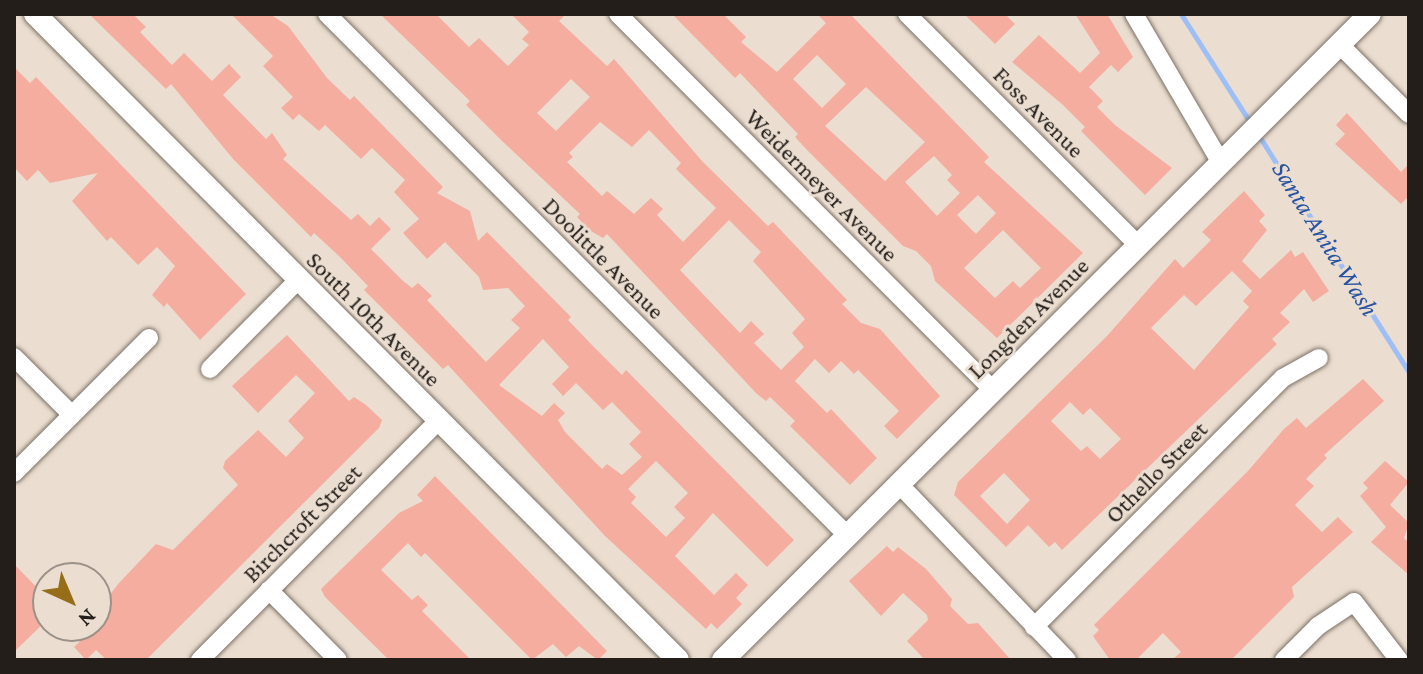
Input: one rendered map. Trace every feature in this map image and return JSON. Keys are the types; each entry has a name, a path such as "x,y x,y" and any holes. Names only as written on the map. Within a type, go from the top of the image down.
{"street":[{"name":"South 10th Avenue","path":"35,14 678,660"},
{"name":"Doolittle Avenue","path":"327,14 847,535"},
{"name":"Weidermeyer Avenue","path":"618,14 993,390"},
{"name":"Foss Avenue","path":"907,14 1138,245"},
{"path":"1134,14 1221,163"},
{"name":"Longden Avenue","path":"723,660 1370,14"},
{"path":"1339,44 1409,114"},
{"path":"210,369 298,280"},
{"path":"14,473 149,338"},
{"path":"14,357 72,415"},
{"name":"Othello Street","path":"1034,627 1283,378 1319,358"},
{"name":"Birchcroft Street","path":"200,660 439,420"},
{"path":"898,483 1067,660"},
{"path":"269,590 338,660"},
{"path":"1284,660 1318,626 1354,602 1399,660"}],"building":[{"path":"89,14 133,14 146,27 140,32 172,65 184,53 212,81 229,64 241,77 223,95 266,139 272,133 287,155 283,159 351,220 358,214 370,226 379,217 391,229 371,249 412,288 418,283 432,296 427,300 486,362 520,328 511,320 525,306 508,288 483,290 479,277 445,242 427,259 403,233 419,219 394,192 405,180 372,148 361,159 325,125 319,131 299,114 293,120 281,108 293,97 263,66 273,56 231,14 270,14 288,26 327,78 350,100 354,96 443,187 437,193 470,211 478,241 487,232 571,317 568,320 591,344 622,375 626,370 794,540 767,567 713,513 675,556 714,595 736,573 748,585 736,598 742,604 717,629 711,623 706,629 605,536 448,365 443,369 364,290 368,286 338,255 314,233 311,237 234,160 171,84 166,89","holes":["543,339 569,367 552,384 563,396 576,383 603,410 612,402 641,432 629,444 642,457 622,475 607,464 602,469 565,432 558,420 565,413 554,403 542,416 499,385","656,461 688,493 674,507 685,518 666,537 631,503 636,497 628,489"]},
{"path":"380,14 436,14 469,47 479,38 508,66 529,45 522,39 529,32 511,14 566,14 559,21 607,66 614,59 702,161 768,226 773,222 847,300 842,304 861,323 880,329 940,396 897,439 884,426 899,411 858,370 854,374 841,361 829,373 815,359 795,381 827,413 831,409 877,458 850,485 790,426 795,421 770,397 766,401 756,393 607,234 603,238 589,230 577,217 580,214 466,105 470,101","holes":["571,79 590,97 556,131 537,113","600,122 632,147 649,130 681,163 676,169 716,208 683,242 657,215 663,209 651,198 634,214 607,191 602,196 567,162 573,157 569,153","729,220 761,252 753,261 805,319 792,333 804,347 781,370 754,343 764,334 751,321 740,333 680,270"]},
{"path":"672,14 723,14 746,37 741,42 777,72 826,23 817,14 850,14 989,157 984,162 1083,253 997,338 935,281 931,266 916,251 903,246 808,151 795,137 798,134 740,73 735,78","holes":["817,55 846,84 822,108 793,79","866,87 925,142 885,181 825,126","934,156 952,175 947,180 960,193 937,216 905,182","978,195 996,213 976,234 957,215","1003,230 1041,268 1020,288 1013,281 995,298 964,268"]},
{"path":"964,14 1005,14 1015,24 995,44"},
{"path":"1075,14 1107,14 1133,57 1118,72 1111,65 1089,87 1103,101 1097,107 1115,125 1172,168 1145,195 1081,131 1085,127 1063,105 1012,62 1039,35 1080,73 1100,53"},
{"path":"14,67 30,83 36,77 246,294 200,340 167,303 164,307 152,295 175,266 157,247 138,265 111,237 107,241 72,201 98,173 50,183 38,170 27,181 14,167"},
{"path":"1347,113 1401,172 1409,164 1409,196 1401,204 1335,144 1345,134 1336,125"},
{"path":"1244,191 1265,215 1259,221 1267,230 1242,261 1260,279 1291,250 1295,257 1303,252 1329,291 1313,302 1304,289 1280,313 1290,322 1272,339 1277,344 1062,550 1055,542 1049,547 1028,525 1006,547 954,495 958,482 1107,336 1175,259 1183,268 1211,240 1202,232","holes":["1232,271 1252,291 1243,301 1249,307 1194,370 1151,328 1184,295 1196,306","1070,402 1083,415 1090,408 1121,439 1100,459 1087,446 1081,451 1051,421","1004,473 1030,500 1007,524 980,496"]},
{"path":"287,335 349,401 354,397 382,420 379,428 146,660 107,660 96,650 86,660 74,647 79,642 112,642 112,592 119,583 156,544 173,550 238,485 223,468 225,461 258,430 286,457 304,438 288,421 315,393 296,375 258,413 232,386"},
{"path":"1363,379 1384,401 1324,455 1327,458 1306,479 1314,486 1295,505 1322,532 1338,517 1353,532 1292,587 1294,597 1231,660 1172,660 1181,652 1163,633 1136,660 1110,660 1093,636 1099,630 1094,625 1248,471 1284,429 1297,418 1306,428"},
{"path":"1385,461 1409,482 1390,505 1409,523 1404,538 1409,543 1409,575 1371,542 1386,527 1360,496 1368,488 1363,483"},
{"path":"435,476 607,651 598,660 579,646 566,657 553,644 532,660 425,553 421,557 408,543 381,570 412,600 418,595 428,605 422,611 471,660 389,660 325,597 321,589 399,513 423,501 417,495"},
{"path":"887,546 893,552 898,547 926,569 952,599 950,606 968,624 978,623 1011,660 925,660 907,641 928,620 927,615 903,593 881,616 849,581"},
{"path":"14,564 32,583 32,635 14,652"}],"waterway":[{"name":"Santa Anita Wash","path":"1181,14 1251,124"},
{"name":"Santa Anita Wash","path":"1259,136 1409,372"}]}
